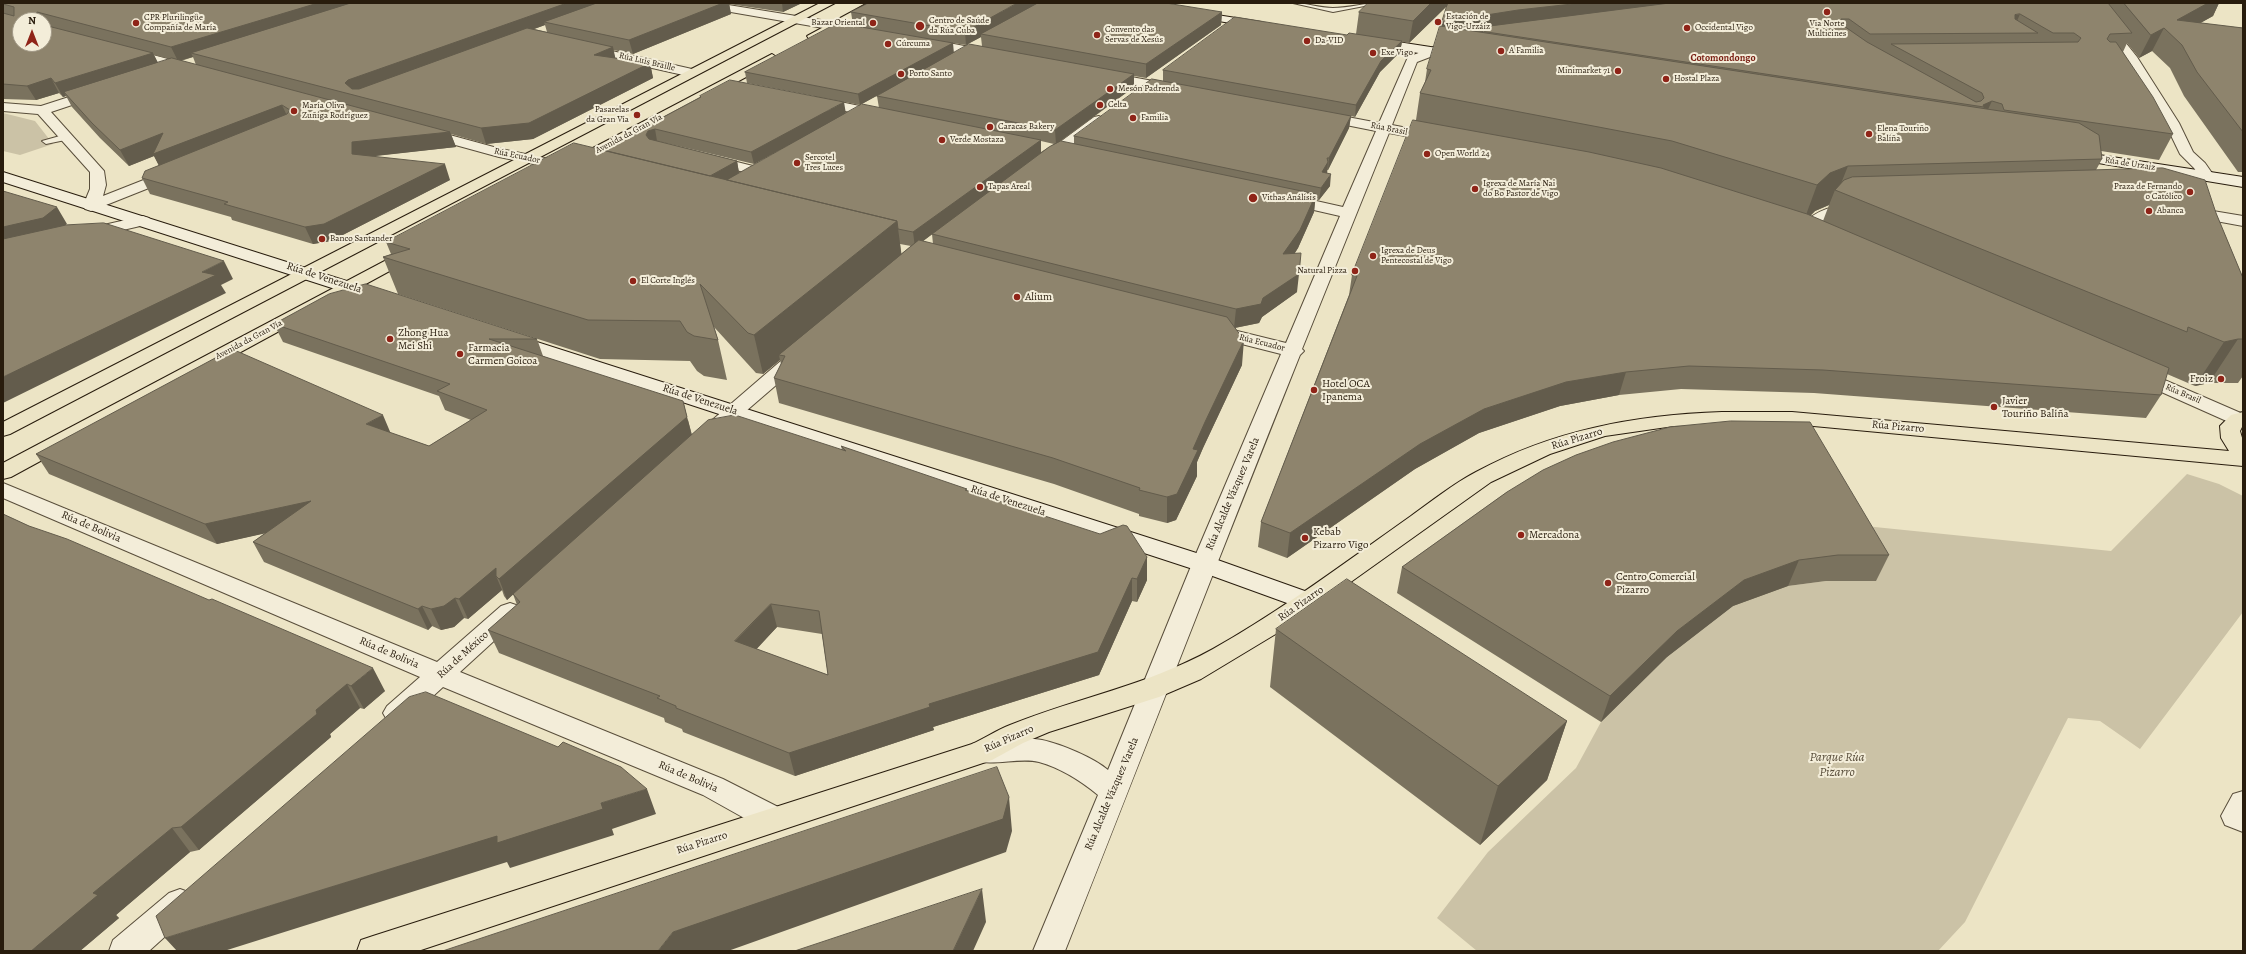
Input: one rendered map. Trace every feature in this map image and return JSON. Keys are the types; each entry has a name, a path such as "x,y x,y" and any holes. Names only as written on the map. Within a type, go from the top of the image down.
{"main road":[{"path":"3,430 308,273 525,158 829,3"},
{"path":"801,42 876,3"},
{"name":"Avenida da Gran Vía","path":"550,177 782,52"},
{"name":"Avenida da Gran Vía","path":"3,472 428,243"},
{"name":"Rúa Pizarro","path":"373,951 982,752 1017,733 1157,687 1191,673 1240,645 1307,601 1350,569 1482,478 1535,452 1603,430 1663,421 1731,417 1792,418 2243,459"},
{"path":"2240,418 2230,426 2229,435 2235,447 2243,454"}],"street":[{"path":"696,3 870,32"},
{"path":"2088,3 2134,60 2172,123 2187,154 2200,166 2206,176"},
{"path":"1182,12 1271,26"},
{"path":"1223,30 1235,20"},
{"path":"908,39 1004,57"},
{"path":"1357,39 1472,58"},
{"path":"953,61 985,40"},
{"name":"Rúa Luis Braille","path":"572,46 692,73"},
{"path":"113,49 179,66 201,66"},
{"name":"Rúa Alcalde Vázquez Varela","path":"1049,951 1113,791 1157,687 1204,564 1294,351 1412,60 1434,51"},
{"path":"2120,60 2134,60"},
{"path":"160,72 179,66"},
{"path":"1132,96 1165,72"},
{"path":"1089,73 1188,91"},
{"path":"724,84 744,87"},
{"path":"3,108 42,110 109,89"},
{"path":"806,99 894,117"},
{"path":"844,122 880,102"},
{"path":"42,110 97,171 100,180 98,193 91,206"},
{"path":"1032,168 1059,151 1113,110"},
{"name":"Rúa Brasil","path":"1311,114 1450,140"},
{"name":"Rúa Ecuador","path":"415,130 525,158 591,172"},
{"path":"1038,147 1074,154"},
{"path":"2061,153 2086,159 2097,175"},
{"path":"693,155 756,171"},
{"name":"Rúa de Urzaiz","path":"2086,159 2243,182"},
{"path":"737,181 770,164"},
{"path":"91,206 190,167"},
{"name":"Rúa de Venezuela","path":"3,177 91,206 349,286 384,299"},
{"path":"1274,197 1350,213"},
{"path":"1825,239 1798,228 1833,210 1874,208"},
{"path":"2176,209 2243,221"},
{"path":"2207,215 2216,233"},
{"path":"70,238 143,221"},
{"name":"Rúa Ecuador","path":"1194,326 1294,351"},
{"name":"Rúa de Venezuela","path":"494,334 1204,564 1242,580 1307,601"},
{"path":"699,442 733,411 808,348"},
{"name":"Rúa Brasil","path":"2121,367 2240,418"},
{"name":"Rúa de Bolivia","path":"3,490 441,675 713,787 774,820"},
{"name":"Rúa de México","path":"380,728 530,594"},
{"path":"982,752 1041,751 1089,770 1113,791"},
{"path":"125,951 196,889"}],"lane":[{"path":"1296,3 1340,10 1377,3"},
{"path":"1314,7 1336,3"},
{"path":"46,141 67,137"}],"green space":[{"path":"3,113 35,121 53,144 20,155 3,151"},
{"name":"Parque Rúa Pizarro","path":"2187,474 2219,484 2243,496 2243,612 2140,749 2100,721 2068,718 1965,922 1938,951 1477,951 1437,918 1488,852 1576,768 1601,722 1667,657 1733,606 1788,586 1826,581 1876,581 1855,525 2111,551"}],"building":[{"path":"318,3 171,47 52,16 52,12 14,12 14,7 3,4"},
{"path":"351,3 567,3 348,80 345,83 352,89 359,89 527,28 613,47 594,55 650,63 529,123 481,128 191,53"},
{"path":"597,3 723,3 629,40 544,22"},
{"path":"869,3 1017,3 965,32 851,12"},
{"path":"1038,3 1166,3 1222,12 1146,64 981,34"},
{"path":"1368,3 1431,3 1413,21 1359,12"},
{"path":"1448,3 1581,3 1518,10 1442,22"},
{"path":"1670,3 2108,3 2132,33 2110,34 2107,39 2110,42 2116,42 2153,97 2173,134 2004,110 2002,104 1992,101 1983,105 1984,107 1467,29","holes":["2020,14 2053,33 2074,33 2081,38 2078,42 1891,44 1982,93 1984,98 1981,101 1976,102 1867,42 1841,24 1841,19 1849,19 1870,34 2038,33 2015,19 2015,15"]},
{"path":"2124,3 2208,3 2177,20 2243,28 2243,132 2197,72 2182,45 2164,28 2151,35"},
{"path":"3,13 12,15 12,52 52,52 52,27 153,53 55,83 51,78 27,86 3,84"},
{"path":"1235,17 1347,35 1349,33 1402,41 1381,61 1356,105 1163,70"},
{"path":"838,23 953,43 858,94 745,72"},
{"path":"1440,26 2079,123 2099,135 2102,159 1848,166 1830,173 1817,185 1672,141 1420,93 1431,70 1427,69"},
{"path":"969,44 1134,74 1055,130 877,96"},
{"path":"172,58 450,132 352,142 352,154 445,164 324,224 305,227 224,204 228,202 142,178 145,171 287,114 290,110 282,105 153,154 163,133 120,150 92,123 64,92"},
{"path":"1152,79 1351,116 1329,158 1327,158 1328,162 1322,172 1331,174 1321,188 1074,136"},
{"path":"730,80 844,102 751,152 655,129 648,131 646,135 649,139 737,161 710,176 606,151 611,148 607,147"},
{"path":"862,104 1041,140 913,232 898,229 897,221 727,180"},
{"path":"1413,120 1589,152 1661,168 1807,214 2169,368 2161,395 1823,370 1689,366 1626,372 1566,382 1484,409 1420,444 1290,533 1261,522 1357,276 1352,275"},
{"path":"1061,141 1316,194 1300,230 1283,254 1301,253 1299,274 1263,298 1261,304 1236,309 932,234 1049,147"},
{"name":"El Corte Inglés","path":"574,143 897,221 754,335 748,333 700,284 718,340 694,336 687,332 680,321 588,320 383,257 410,249 386,242"},
{"path":"2163,168 2205,180 2216,213 2243,278 2243,339 2224,342 2188,327 2187,332 1835,190 1844,180 1852,177"},
{"path":"3,191 57,207 43,218 3,227"},
{"path":"104,223 224,261 202,272 216,275 3,377 3,239 66,225"},
{"path":"919,240 1227,317 1244,340 1193,449 1198,450 1177,494 1167,497 1139,490 1140,488 1053,458 774,378 785,356 779,355"},
{"path":"366,284 537,339 489,339 683,401 687,417 499,579 496,576 496,568 459,599 455,598 444,606 431,609 422,606 418,609 253,542 311,501 205,524 36,454 232,349 383,415 366,424 429,446 487,410 437,391 450,384 274,324 329,294"},
{"path":"735,415 846,451 841,446 967,489 965,490 1100,534 1123,525 1127,526 1147,557 1137,579 1132,578 1098,652 929,704 930,707 789,753 676,708 676,706 657,698 660,696 488,630 520,602 513,594 708,420","holes":["771,604 819,611 828,675 735,641"]},
{"name":"Centro Comercial Pizarro","path":"1731,421 1810,422 1889,555 1838,555 1799,560 1744,580 1677,631 1610,696 1402,567 1507,492 1543,470 1576,455 1613,442 1670,427"},
{"path":"3,514 29,526 67,539 209,600 212,599 373,668 351,686 347,684 316,710 317,714 181,827 172,828 93,893 98,895 31,951 3,951"},
{"path":"1347,579 1567,721 1498,786 1276,629"},
{"path":"426,692 558,747 563,742 621,767 647,789 601,803 603,809 497,843 497,836 165,938 156,916 409,697"},
{"path":"997,767 1009,797 1003,819 673,932 658,951 443,951"},
{"path":"982,889 953,951 795,951"}],"place":[{"name":"Via Norte Multicines","path":"1827,12"},
{"name":"Estación de Vigo-Urzáiz","path":"1438,22"},
{"name":"CPR Plurilingüe Compañía de María","path":"136,23"},
{"name":"Bazar Oriental","path":"873,23"},
{"name":"Centro de Saúde da Rúa Cuba","path":"920,26"},
{"name":"Occidental Vigo","path":"1687,28"},
{"name":"Convento das Servas de Xesús","path":"1097,35"},
{"name":"Da-VID","path":"1307,41"},
{"name":"Cúrcuma","path":"888,44"},
{"name":"A Familia","path":"1501,51"},
{"name":"Exe Vigo","path":"1373,53"},
{"name":"Minimarket 71","path":"1618,71"},
{"name":"Porto Santo","path":"901,74"},
{"name":"Hostal Plaza","path":"1666,79"},
{"name":"Mesón Padrenda","path":"1110,89"},
{"name":"Celta","path":"1100,105"},
{"name":"María Oliva Zuñiga Rodríguez","path":"294,111"},
{"name":"Pasarelas da Gran Vía","path":"637,115"},
{"name":"Familia","path":"1133,118"},
{"name":"Caracas Bakery","path":"990,127"},
{"name":"Elena Touriño Baliña","path":"1869,134"},
{"name":"Verde Mostaza","path":"942,140"},
{"name":"Open World 24","path":"1427,154"},
{"name":"Sercotel Tres Luces","path":"797,163"},
{"name":"Tapas Areal","path":"980,187"},
{"name":"Igrexa de María Nai do Bo Pastor de Vigo","path":"1475,189"},
{"name":"Praza de Fernando o Católico","path":"2190,192"},
{"name":"Vithas Análisis","path":"1253,198"},
{"name":"Abanca","path":"2149,211"},
{"name":"Banco Santander","path":"322,239"},
{"name":"Igrexa de Deus Pentecostal de Vigo","path":"1373,256"},
{"name":"Natural Pizza","path":"1355,271"},
{"name":"El Corte Inglés","path":"633,281"},
{"name":"Alium","path":"1017,297"},
{"name":"Zhong Hua Mei Shi","path":"390,339"},
{"name":"Farmacia Carmen Goicoa","path":"460,354"},
{"name":"Froiz","path":"2221,379"},
{"name":"Hotel OCA Ipanema","path":"1314,390"},
{"name":"Javier Touriño Baliña","path":"1994,407"},
{"name":"Mercadona","path":"1521,535"},
{"name":"Kebab Pizarro Vigo","path":"1305,538"},
{"name":"Centro Comercial Pizarro","path":"1608,583"}],"district":[{"name":"Cotomondongo","path":"1723,59"}]}
